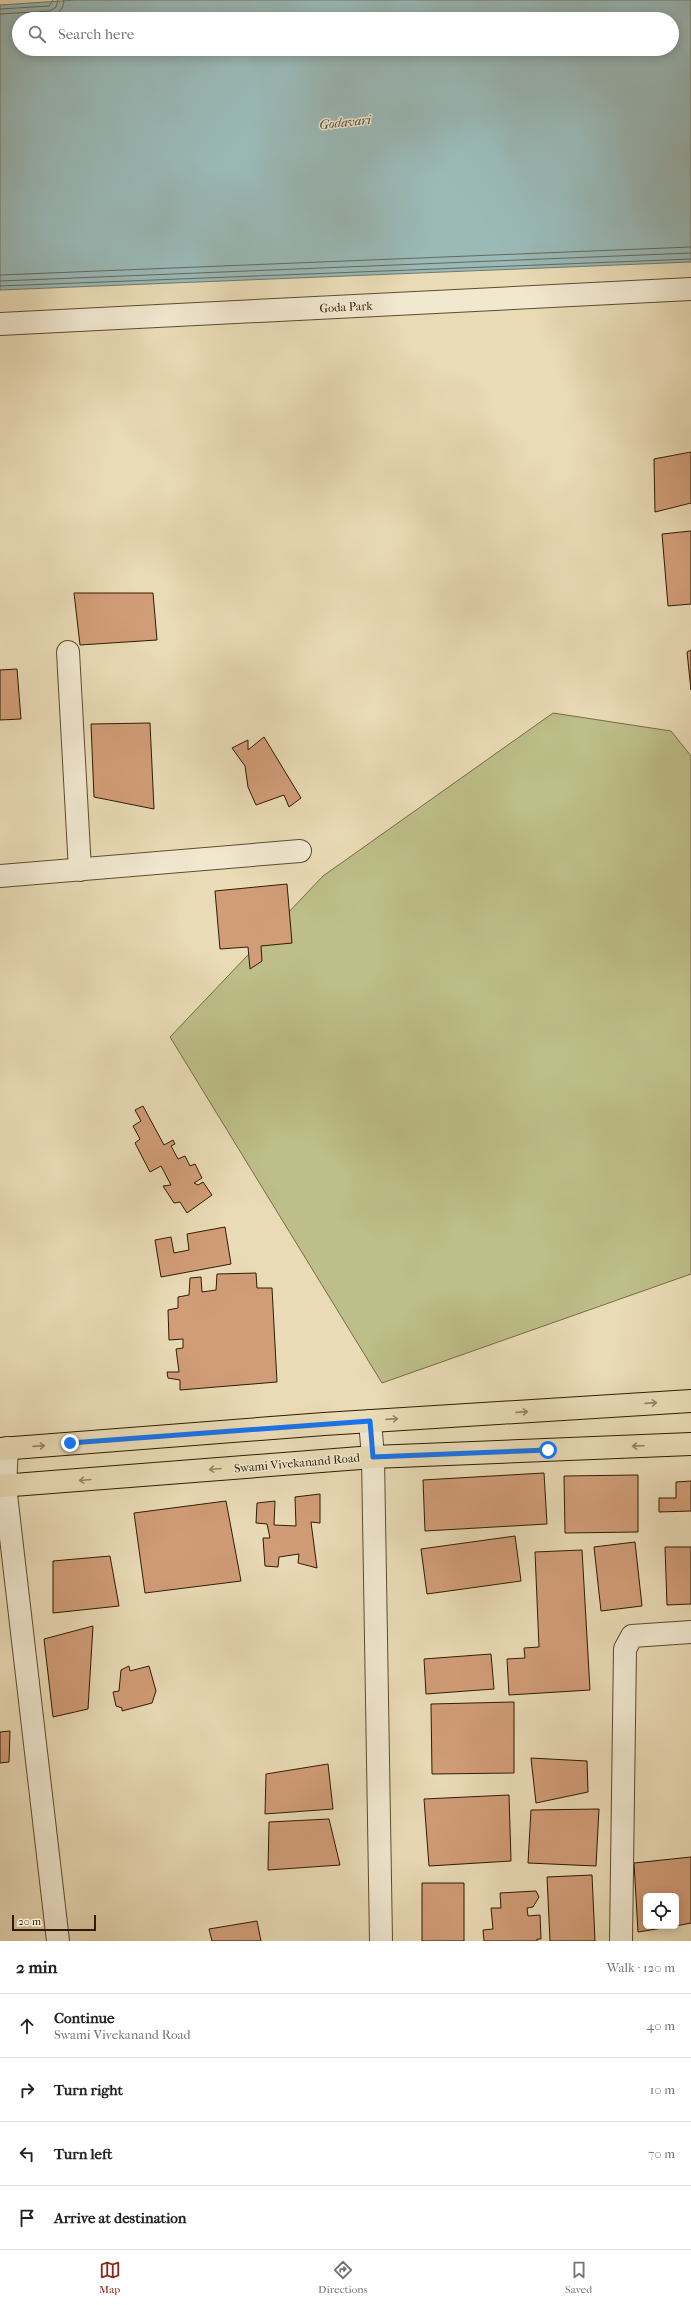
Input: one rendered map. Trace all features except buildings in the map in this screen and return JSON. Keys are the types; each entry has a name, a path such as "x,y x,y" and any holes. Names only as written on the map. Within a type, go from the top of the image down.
{"main road":[{"path":"3,1448 370,1421 691,1401"},
{"name":"Swami Vivekanand Road","path":"3,1486 373,1457 691,1444"}],"street":[{"name":"Goda Park","path":"0,324 691,289"},
{"path":"68,652 80,870"},
{"path":"0,876 300,851"},
{"path":"370,1421 373,1457 381,1941"},
{"path":"3,1448 3,1486 58,1941"},
{"path":"620,1941 625,1649 632,1636 691,1632"}],"green space":[{"path":"553,713 671,731 691,756 691,1274 382,1383 170,1037 323,876"}],"water":[{"name":"Godavari","path":"76,0 691,0 691,262 0,290 0,5"}],"route":[{"path":"70,1443 370,1421 373,1457 548,1450"}]}
